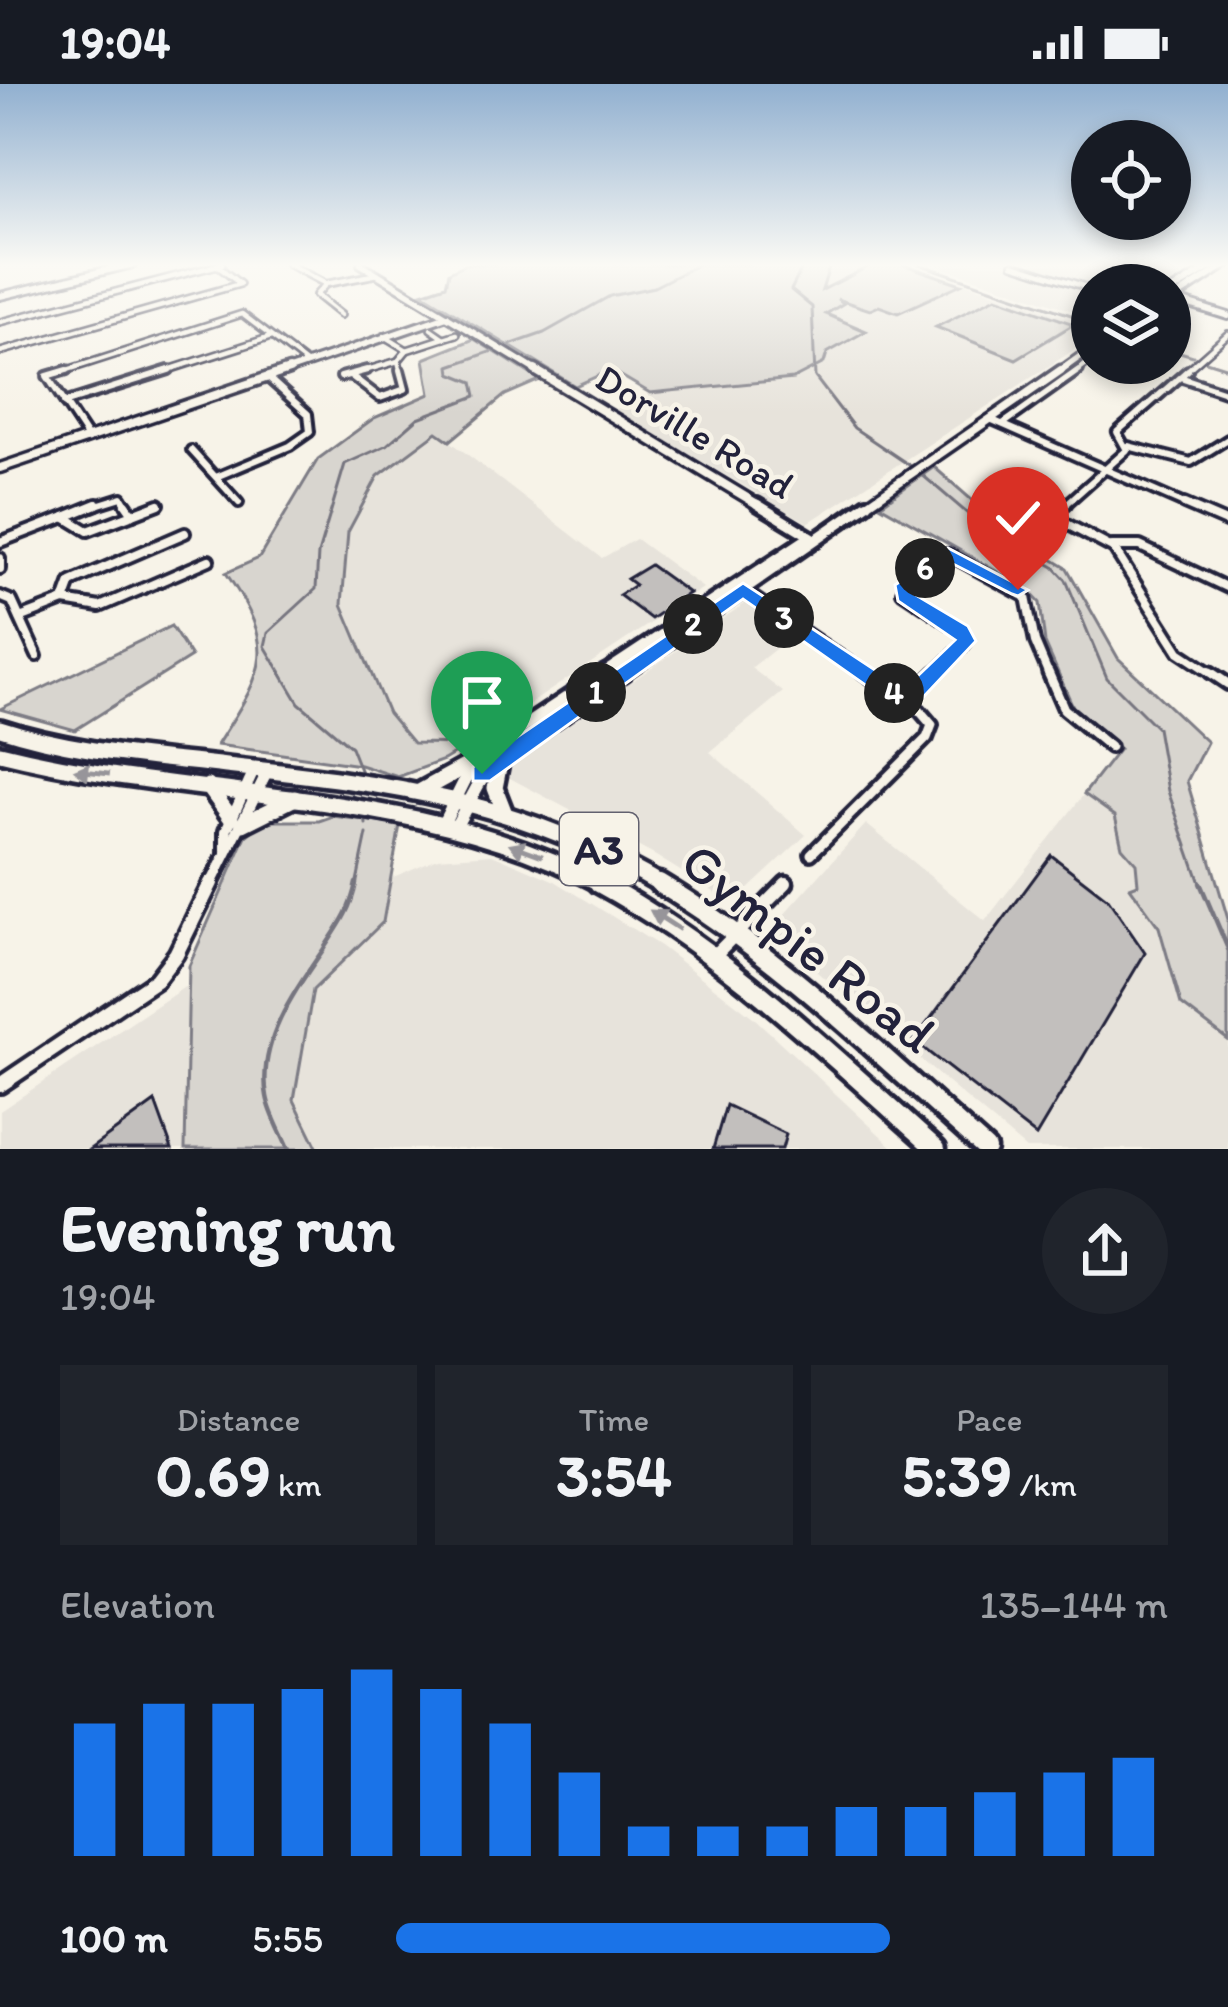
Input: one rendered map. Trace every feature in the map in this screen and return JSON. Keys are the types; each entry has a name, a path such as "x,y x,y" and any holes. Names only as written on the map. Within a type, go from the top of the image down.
{"highway":[{"name":"Gympie Road","path":"0,728 68,746 461,800 504,811 610,854 735,934 986,1149"},
{"name":"Gympie Road","path":"0,753 70,769 397,812 450,824 594,878 716,954 936,1149"},
{"path":"502,757 495,788 504,811"},
{"path":"418,793 477,760"},
{"path":"208,786 237,821 296,797"}],"main road":[{"path":"450,824 477,760 1071,362"},
{"path":"461,800 502,757 739,586"}],"street":[{"path":"0,322 32,314"},
{"path":"0,352 135,314"},
{"path":"88,438 47,376 242,314 306,363"},
{"name":"Dorville Road","path":"444,314 813,538"},
{"path":"0,467 448,316"},
{"path":"431,329 444,338"},
{"path":"398,362 406,389 381,401 345,376 398,362 407,350 457,334"},
{"path":"1191,369 1228,334"},
{"path":"64,403 273,336"},
{"path":"384,336 407,350"},
{"path":"1003,424 1071,375"},
{"path":"215,477 290,446 310,432 308,413 267,377"},
{"path":"1191,380 1228,393"},
{"path":"1175,384 1117,432 1127,446 1193,464 1205,461 1228,440"},
{"path":"990,418 1228,523"},
{"path":"1127,446 1056,515 1111,547 1179,652 1228,684"},
{"path":"191,450 239,503"},
{"path":"0,542 119,496 133,514"},
{"path":"64,517 88,531 158,504"},
{"path":"64,601 71,582 184,533"},
{"path":"1111,547 1140,546 1228,588"},
{"path":"906,701 965,644 961,631 902,592 939,557 951,554 1026,597 1034,642 1064,709 1110,747"},
{"path":"0,558 0,569"},
{"path":"20,618 64,601 100,607 209,560"},
{"path":"739,586 926,716 931,733 811,854"},
{"path":"0,596 12,601 37,656"},
{"path":"0,1085 156,980 176,954 261,771"},
{"path":"716,954 787,882"}],"shaded area":[{"path":"456,314 826,314 866,331 827,353 824,363 793,379 650,393 611,370 575,386"},
{"path":"826,314 1058,314 1071,318 1071,352 808,523 614,410 650,393 793,379 824,363 827,354 865,331"},
{"path":"963,314 1044,314 1071,323 1016,359 936,327"},
{"path":"474,339 540,380 505,395 450,441 437,432 378,476 348,532 342,604 388,713 413,743 470,744 444,760 398,777 360,765 217,745 246,698 259,660 254,623 226,573 259,558 318,459 374,418 430,394 424,359"},
{"path":"437,431 602,558 636,539 703,588 470,744 414,744 388,713 342,605 348,532 378,476"},
{"path":"934,467 1013,536 1067,568 1118,658 1207,742 1187,781 1228,919 1228,1040 1181,1004 1159,927 1130,887 1138,884 1136,863 1122,847 1115,816 1084,794 1119,749 1075,711 1045,643 1040,603 1026,588 880,505"},
{"path":"747,602 793,635 751,668 783,692 710,752 806,835 746,891 729,898 508,777 507,767"},
{"path":"171,626 191,657 75,730 0,709"},
{"path":"1084,794 1115,816 1122,847 1136,863 1138,884 1130,887 1159,927 1181,1004 1228,1040 1228,1149 1026,1149 778,939 775,929 782,917 866,824 985,921"},
{"path":"333,816 400,825 383,922 313,990 294,1100 318,1149 185,1149 189,966 246,836 264,821 319,821"},
{"path":"492,854 555,881 660,946 753,1017 895,1149 318,1149 294,1100 313,990 383,923 391,878 438,858"},
{"path":"189,984 185,1149 0,1149 0,1111"}],"building":[{"path":"650,565 689,593 651,619 619,595 635,585 627,579"},
{"path":"1051,855 1108,899 1145,953 1036,1136 914,1041"},
{"path":"155,1102 172,1149 90,1149"},
{"path":"726,1105 786,1134 782,1149 713,1149"}],"waterway":[{"path":"362,775 351,747 299,703 265,646 268,633 316,589 318,554 345,464 387,445 418,418 476,396 473,382 451,373 450,366 544,333 578,314"},
{"path":"812,314 815,377 854,428 912,467"},
{"path":"1206,361 1228,368"},
{"path":"920,473 982,526 1054,567 1066,580 1107,678 1157,728 1168,791 1201,886"},
{"path":"365,814 366,824"},
{"path":"356,886 367,834"},
{"path":"288,1149 268,1103 267,1057 280,1019 343,918 356,883"},
{"path":"1200,883 1228,949"}],"route":[{"path":"482,774 743,590 906,701 966,641 961,631 905,597 904,585 948,554 1018,590"}]}
